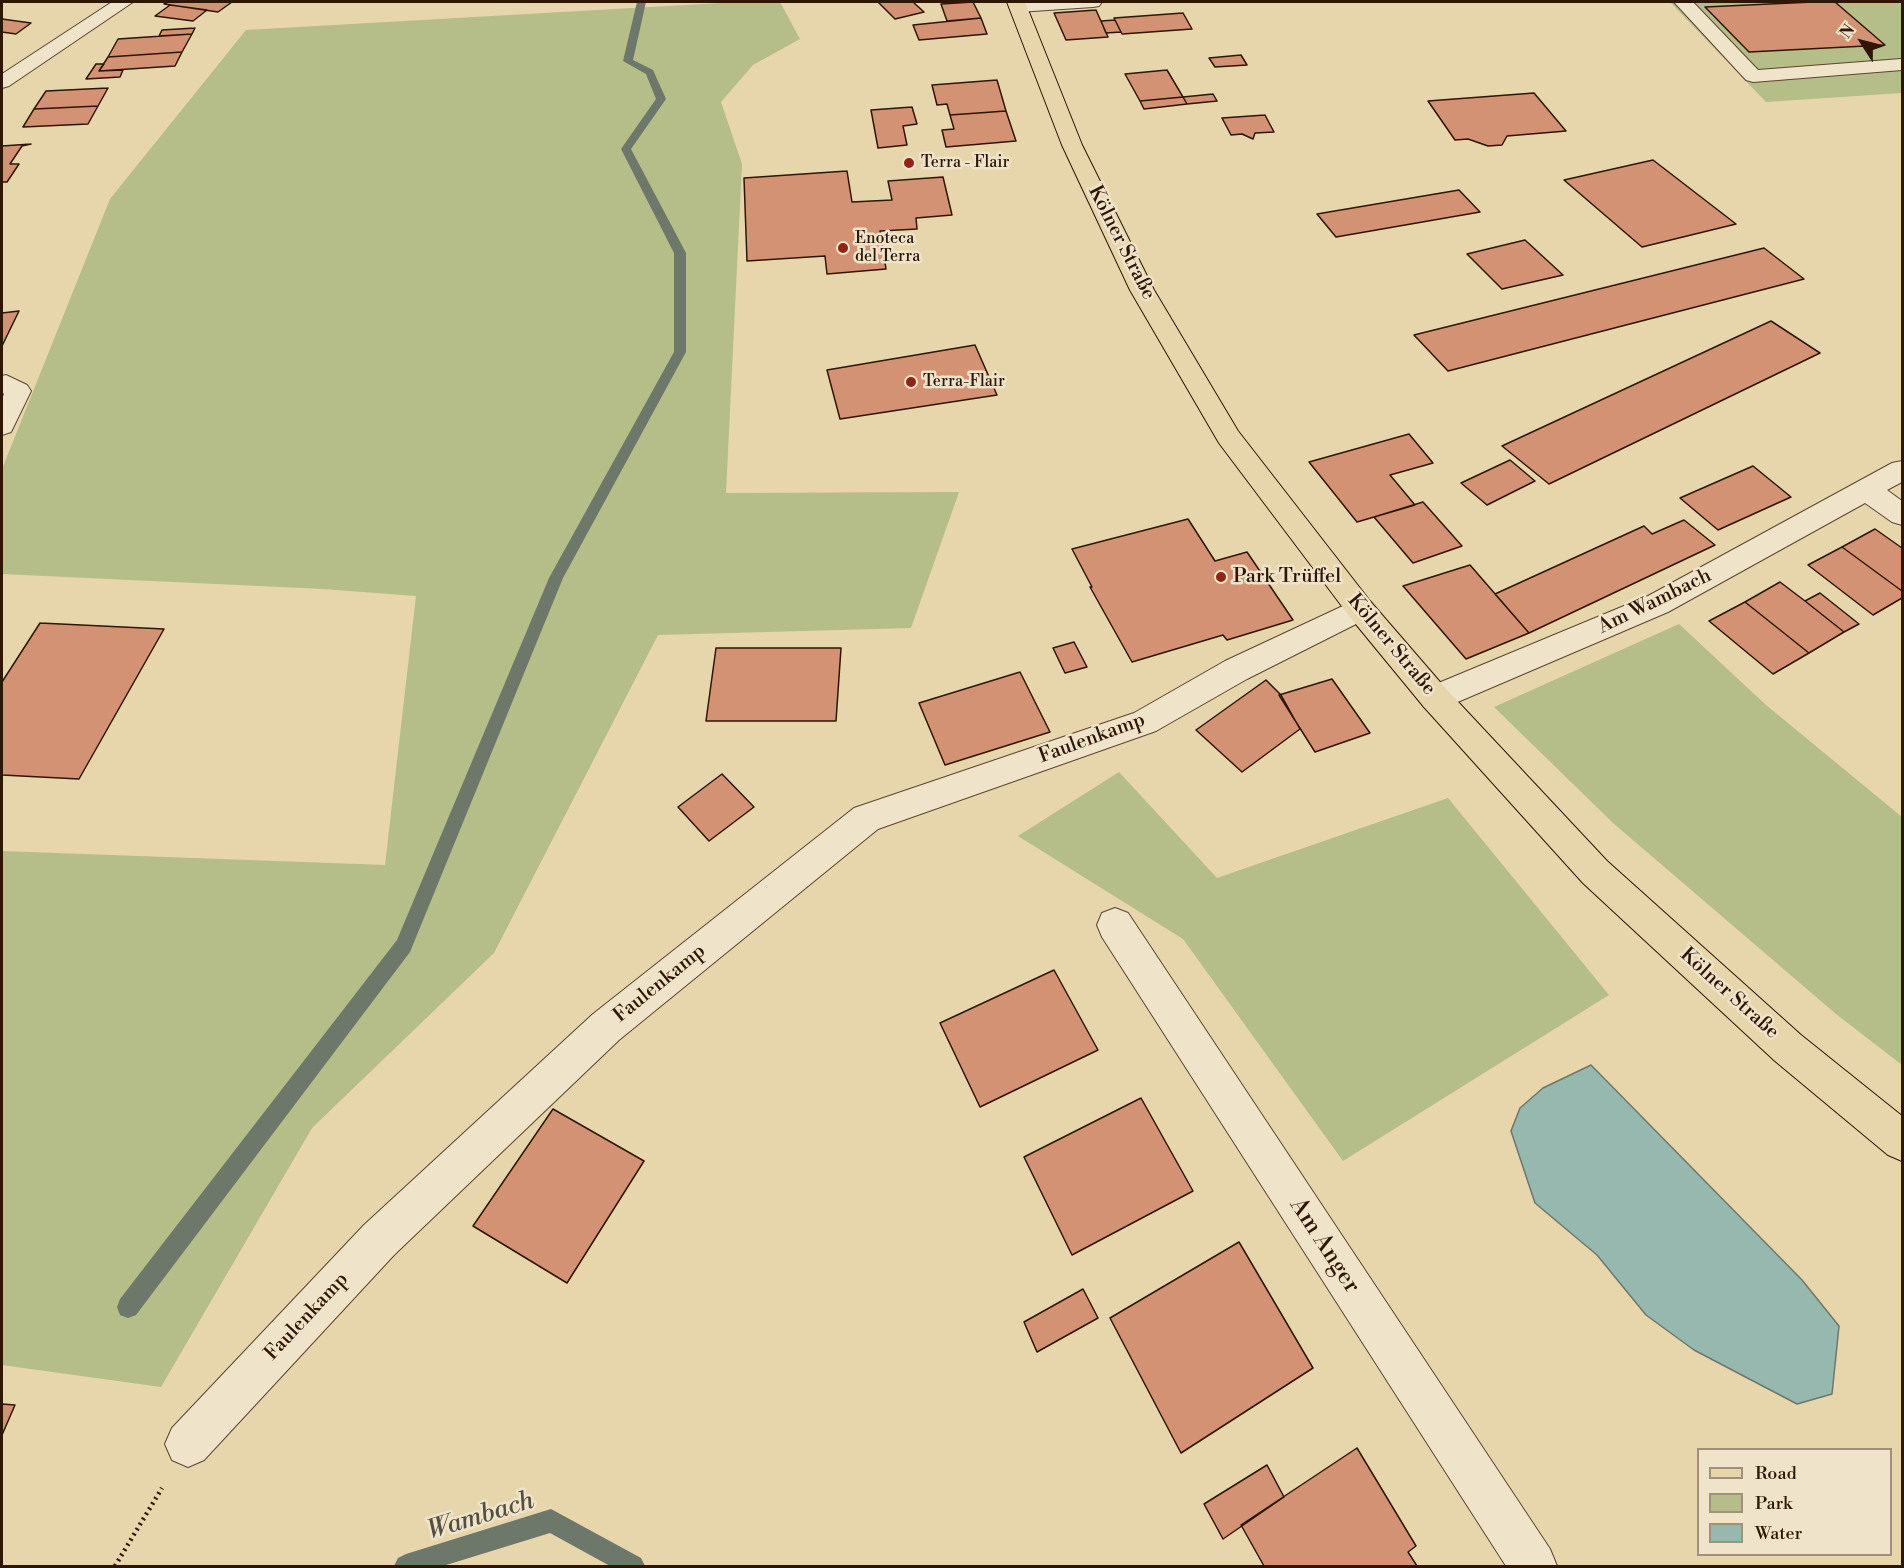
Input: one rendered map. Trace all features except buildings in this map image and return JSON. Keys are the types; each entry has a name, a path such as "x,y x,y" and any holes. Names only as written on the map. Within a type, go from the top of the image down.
{"main road":[{"name":"Kölner Straße","path":"1017,4 1072,145 1142,290 1228,437 1360,609 1435,698 1595,872 1788,1048 1902,1141"}],"street":[{"path":"2,82 124,2"},
{"path":"1017,4 1093,2"},
{"path":"1683,2 1753,76 1901,65"},
{"path":"2,384 6,383 18,391 2,426"},
{"name":"Am Wambach","path":"1435,698 1659,604 1902,470"},
{"path":"1867,489 1902,515"},
{"name":"Faulenkamp","path":"188,1444 379,1240 606,1027 866,818 1145,722 1236,670 1360,609"},
{"name":"Am Anger","path":"1115,925 1533,1566"}],"path":[{"path":"115,1566 188,1444"}],"green space":[{"path":"738,2 780,2 800,39 753,65 721,102 742,164 726,493 959,492 911,628 658,635 494,953 312,1128 161,1387 2,1365 2,851 385,865 416,596 323,589 2,574 2,469 110,199 246,30"},
{"path":"1670,2 1902,2 1902,93 1766,102"},
{"path":"1679,624 1766,705 1902,817 1902,1065 1836,1014 1613,823 1494,707"},
{"path":"1119,772 1217,878 1448,798 1609,995 1343,1161 1183,939 1018,836"}],"water":[{"path":"1591,1065 1802,1280 1839,1326 1832,1394 1797,1404 1694,1350 1646,1315 1597,1255 1535,1203 1511,1131 1520,1108 1543,1088"}],"waterway":[{"path":"128,1307 404,946 556,578 680,352 680,253 626,149 661,99 650,72 628,61 641,2"},
{"name":"Wambach","path":"406,1566 551,1521 633,1566"}],"place":[{"name":"Terra - Flair","path":"909,163"},
{"name":"Enoteca del Terra","path":"843,248"},
{"name":"Terra-Flair","path":"911,382"},
{"name":"Park Trüffel","path":"1221,577"}]}
